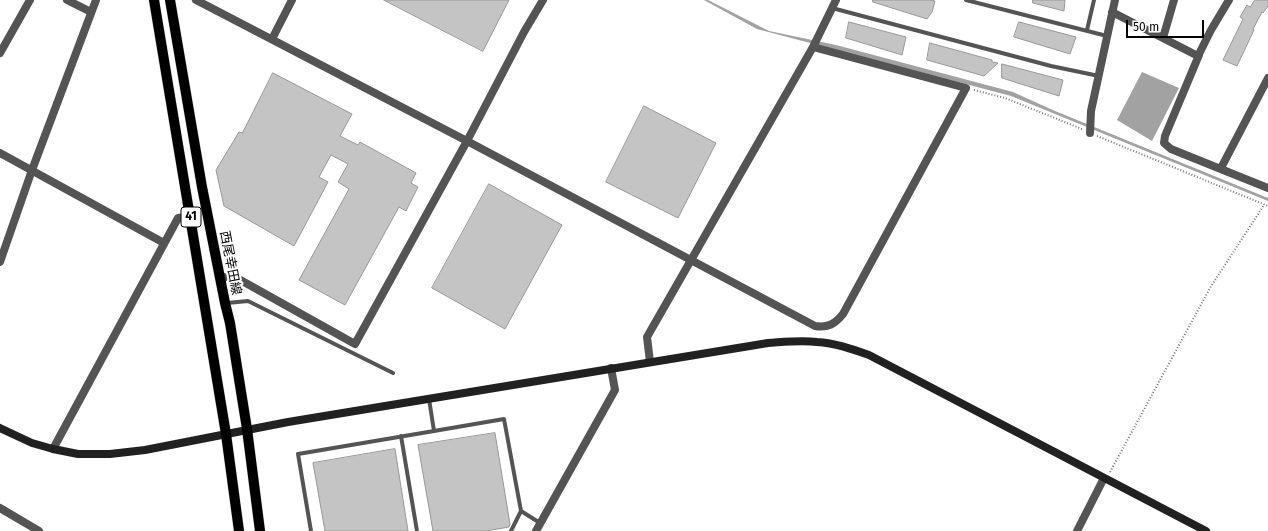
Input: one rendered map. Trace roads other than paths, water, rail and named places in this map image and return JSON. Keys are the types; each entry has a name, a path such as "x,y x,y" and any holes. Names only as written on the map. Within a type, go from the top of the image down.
{"main road":[{"name":"41","path":"154,0 226,434 239,531"},
{"name":"西尾幸田線","path":"170,0 202,187 230,323 247,429 260,531"}],"street":[{"path":"0,53 30,0"},
{"path":"68,0 91,12"},
{"path":"0,262 32,170 96,0"},
{"path":"196,0 272,38 815,326 822,327 837,322 843,314 966,88 813,47"},
{"path":"272,38 292,0"},
{"path":"220,277 235,277 355,344 467,141 524,32 543,0"},
{"path":"650,362 647,337 813,47 836,0"},
{"path":"1090,132 1091,111 1115,0"},
{"path":"1163,38 1174,0"},
{"path":"1229,0 1211,30 1199,55 1165,136 1164,143 1171,149 1268,188"},
{"path":"1112,12 1199,55"},
{"path":"1221,168 1268,78"},
{"path":"0,153 164,243"},
{"path":"53,449 178,218 191,216"},
{"path":"0,428 32,444 53,449 78,454 110,454 145,450 247,429 429,398 768,343 793,341 819,342 846,347 869,355 1206,531"},
{"path":"536,531 616,390 611,368"},
{"path":"1077,531 1104,478"},
{"path":"0,508 39,531"}],"lane":[{"path":"966,0 980,2 1107,36"},
{"path":"1087,30 1094,0"},
{"path":"832,8 1051,66 1099,76"},
{"path":"225,304 248,301 393,373"},
{"path":"429,398 434,431"},
{"path":"310,531 298,454 504,419 521,511 511,531"},
{"path":"401,436 417,531"},
{"path":"521,511 540,522"}]}
